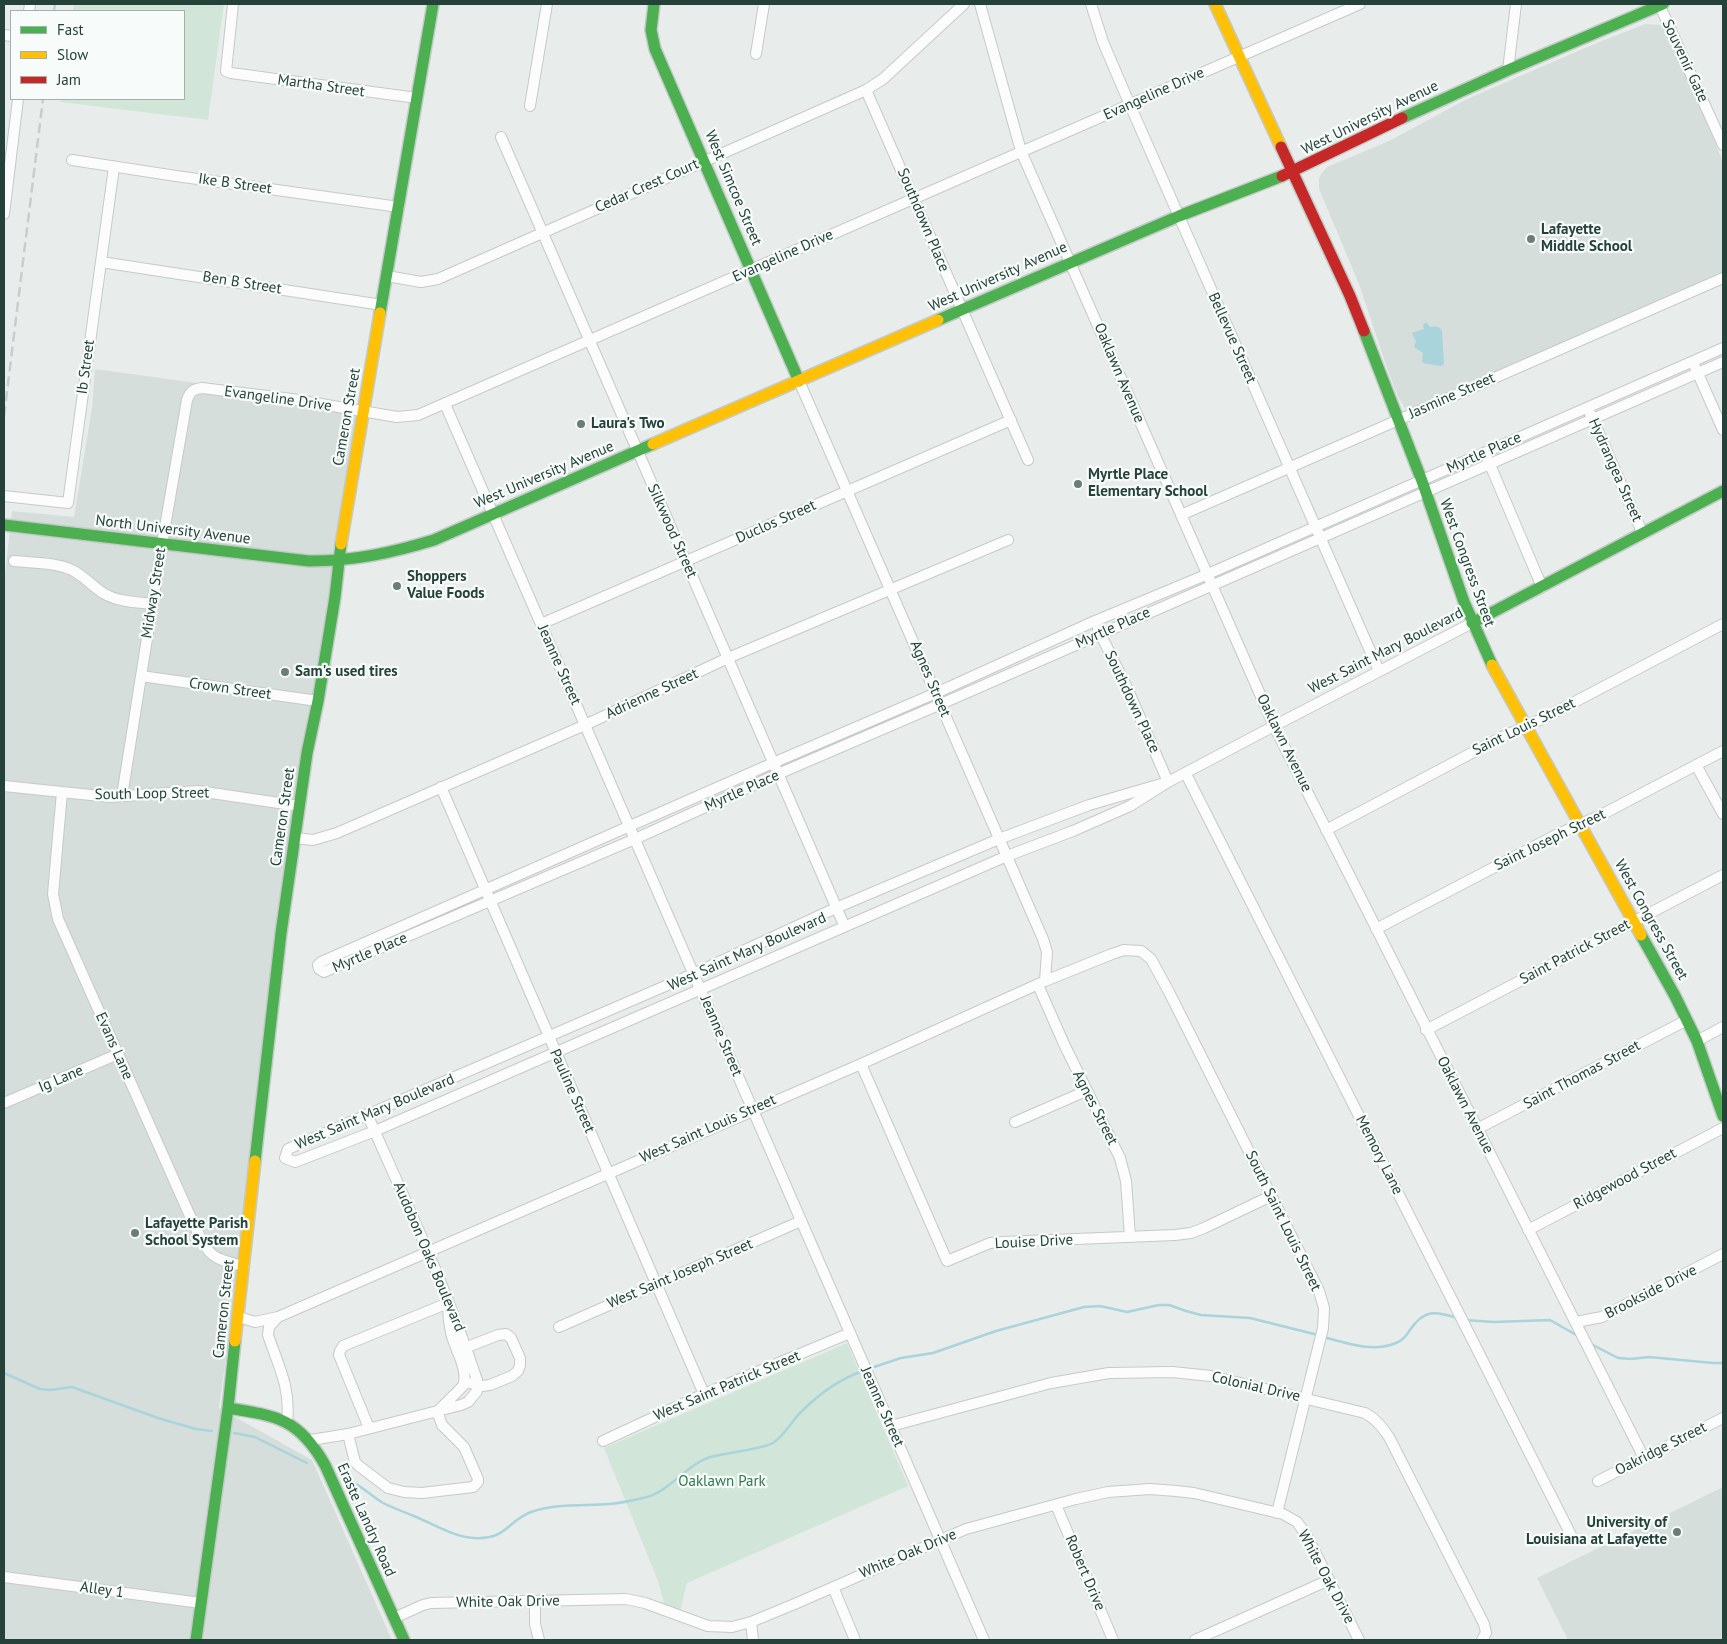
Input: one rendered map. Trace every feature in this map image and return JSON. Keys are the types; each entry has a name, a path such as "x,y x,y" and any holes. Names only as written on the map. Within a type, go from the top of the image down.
{"main road":[{"name":"Cameron Street","path":"196,1640 228,1408 270,1030 299,806 335,597 363,412 433,4"},
{"name":"West Simcoe Street","path":"654,4 651,30 653,42 800,381"},
{"name":"West Congress Street","path":"1215,4 1350,296 1423,486 1472,623 1494,671 1676,996 1697,1041 1723,1116"},
{"name":"West University Avenue","path":"339,561 380,555 420,545 1070,262 1179,216 1293,172 1388,125 1508,70 1661,4"},
{"name":"West Saint Mary Boulevard","path":"1472,623 1723,491"},
{"name":"North University Avenue","path":"4,525 309,561 339,561"},
{"name":"Eraste Landry Road","path":"228,1408 287,1421 311,1440 325,1465 404,1640"}],"street":[{"name":"Martha Street","path":"233,4 226,71 417,98"},
{"path":"530,106 547,4"},
{"path":"756,54 764,4"},
{"name":"Cedar Crest Court","path":"387,276 422,282 430,281 866,90 883,79 964,4"},
{"name":"Oaklawn Avenue","path":"980,4 1021,151 1274,726 1644,1458"},
{"name":"Bellevue Street","path":"1091,4 1103,42 1130,105 1379,671"},
{"name":"Evangeline Drive","path":"190,392 202,388 292,399 397,417 418,415 1360,4"},
{"path":"1508,70 1516,4"},
{"name":"Souvenir Gate","path":"1661,4 1723,145"},
{"name":"Southdown Place","path":"866,90 1028,460"},
{"path":"4,214 18,100"},
{"name":"Silkwood Street","path":"501,137 844,925"},
{"name":"Ike B Street","path":"72,160 399,207"},
{"name":"Ib Street","path":"4,496 68,503 114,167"},
{"name":"Ben B Street","path":"101,262 382,304"},
{"name":"Jasmine Street","path":"1181,515 1723,278"},
{"name":"Myrtle Place","path":"1723,348 1484,452 1423,486 1320,538 778,774 635,839 324,972 318,969 318,965 321,962 936,693 1095,621 1208,574 1315,526 1423,486 1490,464 1723,362"},
{"path":"1693,361 1723,430"},
{"name":"Agnes Street","path":"800,381 1043,939 1047,952 1042,983 1064,1044 1116,1149 1125,1173 1130,1237"},
{"name":"Midway Street","path":"122,796 162,544 187,400 190,392"},
{"name":"Jeanne Street","path":"445,404 984,1640"},
{"name":"Hydrangea Street","path":"1588,408 1642,532"},
{"name":"Duclos Street","path":"541,624 1010,420"},
{"path":"1484,452 1542,587"},
{"name":"Adrienne Street","path":"295,838 313,840 337,833 585,724 728,658 1008,540"},
{"path":"14,561 60,566 80,575 103,593 116,598 153,604"},
{"name":"Southdown Place","path":"1095,621 1128,690 1168,782"},
{"name":"West Saint Mary Boulevard","path":"1168,782 1130,806 844,925 375,1130 295,1162 285,1158 288,1149 548,1035 693,974 836,908 999,839 1089,805 1168,782 1186,774 1472,623"},
{"name":"Saint Louis Street","path":"1326,830 1723,624"},
{"name":"Crown Street","path":"141,676 318,701"},
{"name":"Saint Joseph Street","path":"1376,929 1723,751"},
{"path":"1696,765 1723,814"},
{"name":"Memory Lane","path":"1186,774 1571,1535"},
{"name":"South Loop Street","path":"4,786 96,796 198,791 299,806"},
{"name":"Pauline Street","path":"440,787 704,1394"},
{"name":"Evans Lane","path":"62,792 53,894 55,910 207,1251 218,1260 244,1266"},
{"name":"Saint Patrick Street","path":"1426,1030 1723,875"},
{"name":"West Saint Louis Street","path":"278,1317 861,1064 1042,983 1124,950 1141,951"},
{"name":"South Saint Louis Street","path":"1141,951 1151,959 1158,971 1319,1291 1324,1308 1323,1328 1277,1513"},
{"name":"Saint Thomas Street","path":"1477,1129 1687,1020"},
{"path":"1697,1041 1723,1027"},
{"name":"Ig Lane","path":"4,1103 118,1054"},
{"name":"Louise Drive","path":"861,1064 947,1261 990,1243 1191,1233 1271,1196"},
{"path":"1015,1122 1086,1090"},
{"name":"Audobon Oaks Boulevard","path":"367,1114 454,1314 462,1349 478,1385"},
{"name":"Ridgewood Street","path":"1528,1230 1723,1128"},
{"name":"West Saint Joseph Street","path":"559,1327 801,1221"},
{"name":"Brookside Drive","path":"1576,1322 1602,1317 1723,1254"},
{"path":"369,1428 339,1355 343,1346 448,1302"},
{"path":"239,1317 255,1322 278,1317"},
{"path":"278,1317 272,1323 268,1335 285,1382 288,1408 287,1421"},
{"name":"West Saint Patrick Street","path":"604,1441 704,1394 850,1333"},
{"path":"437,1412 465,1382 462,1349 498,1335 506,1334 511,1338 520,1358 518,1371 512,1376 490,1385 465,1382"},
{"name":"Colonial Drive","path":"891,1426 1051,1383 1083,1376 1125,1371 1172,1372 1211,1376 1365,1413 1380,1424 1389,1437 1484,1624 1486,1633 1482,1640"},
{"path":"311,1440 348,1434 461,1406 475,1395 478,1385"},
{"path":"348,1434 355,1462 363,1471 388,1488 413,1493 473,1487 478,1482 478,1479 464,1448 442,1425 437,1412"},
{"name":"Oakridge Street","path":"1598,1481 1723,1418"},
{"name":"White Oak Drive","path":"394,1618 431,1603 635,1600 708,1626 732,1627 751,1622 966,1529 1108,1492 1150,1489 1194,1493 1277,1513 1292,1519 1302,1529 1359,1640"},
{"name":"Robert Drive","path":"1056,1505 1113,1640"},
{"name":"Alley 1","path":"4,1577 201,1603"},
{"path":"1196,1640 1329,1580"},
{"path":"833,1587 855,1640"},
{"path":"535,1601 535,1624 539,1640"},
{"path":"751,1622 753,1640"}],"shaded area":[{"name":"Lafayette Middle School","path":"1645,24 1665,27 1679,55 1723,162 1723,273 1409,411 1406,410 1398,397 1359,284 1319,189 1319,178 1322,173 1327,167 1389,141 1467,99"},
{"path":"95,369 357,405 219,1408 312,1460 392,1640 4,1640 4,584 12,511 74,517 92,408"},
{"name":"University of Louisiana at Lafayette","path":"1723,1487 1723,1640 1568,1640 1537,1578"}],"green space":[{"path":"74,4 224,4 208,120 61,102 61,100 185,100 185,10 73,10"},
{"name":"Oaklawn Park","path":"847,1343 908,1486 687,1583 680,1611 665,1607 658,1581 604,1448"}],"water":[{"path":"1426,322 1430,327 1440,328 1442,331 1444,364 1441,366 1423,363 1423,353 1414,347 1416,341 1412,333 1424,329 1423,325"}],"waterway":[{"path":"868,1369 901,1358 933,1353 996,1331 1084,1307 1100,1306 1127,1312 1159,1305 1169,1305 1201,1315 1250,1318 1318,1335"},
{"path":"1323,1337 1360,1346 1387,1346 1402,1339 1415,1323 1425,1315 1436,1313 1458,1318"},
{"path":"1465,1320 1494,1322 1550,1320 1578,1336"},
{"path":"1591,1344 1618,1358 1649,1357 1723,1363"},
{"path":"348,1480 383,1503 451,1533 466,1537 485,1538 500,1533 523,1516 541,1509 560,1506 615,1504 647,1497 664,1489 693,1466 710,1457 773,1443 801,1412 822,1393 846,1378 863,1371"},
{"path":"4,1373 40,1389 50,1390 72,1387 158,1418 196,1429 212,1431"},
{"path":"234,1433 255,1437 307,1463"}],"railway":[{"path":"54,10 55,4"},
{"path":"4,416 43,100"}],"traffic: fast":[{"path":"380,313 433,4"},
{"path":"654,4 651,30 655,49 799,381"},
{"path":"1402,118 1508,70 1663,4"},
{"path":"938,320 1179,216 1282,176"},
{"path":"1364,331 1422,481 1464,602 1492,665"},
{"path":"4,525 309,561 357,558 403,549 434,540 653,444"},
{"path":"1472,623 1723,491"},
{"path":"255,1161 281,933 307,753 318,701 335,597 341,544"},
{"path":"1641,935 1675,996 1697,1041 1723,1116"},
{"path":"196,1640 228,1408 235,1341"},
{"path":"228,1408 274,1417 286,1422 306,1438 325,1465 404,1640"}],"traffic: slow":[{"path":"1215,4 1281,147"},
{"path":"341,544 380,313"},
{"path":"653,444 938,320"},
{"path":"1492,665 1641,935"},
{"path":"235,1341 255,1161"}],"traffic: jam":[{"path":"1282,176 1402,118"},
{"path":"1281,147 1350,296 1364,331"}],"place":[{"name":"Lafayette Middle School","path":"1531,239"},
{"name":"Laura's Two","path":"581,424"},
{"name":"Myrtle Place Elementary School","path":"1078,484"},
{"name":"Shoppers Value Foods","path":"397,586"},
{"name":"Sam's used tires","path":"285,672"},
{"name":"Lafayette Parish School System","path":"135,1233"},
{"name":"University of Louisiana at Lafayette","path":"1677,1532"}]}
